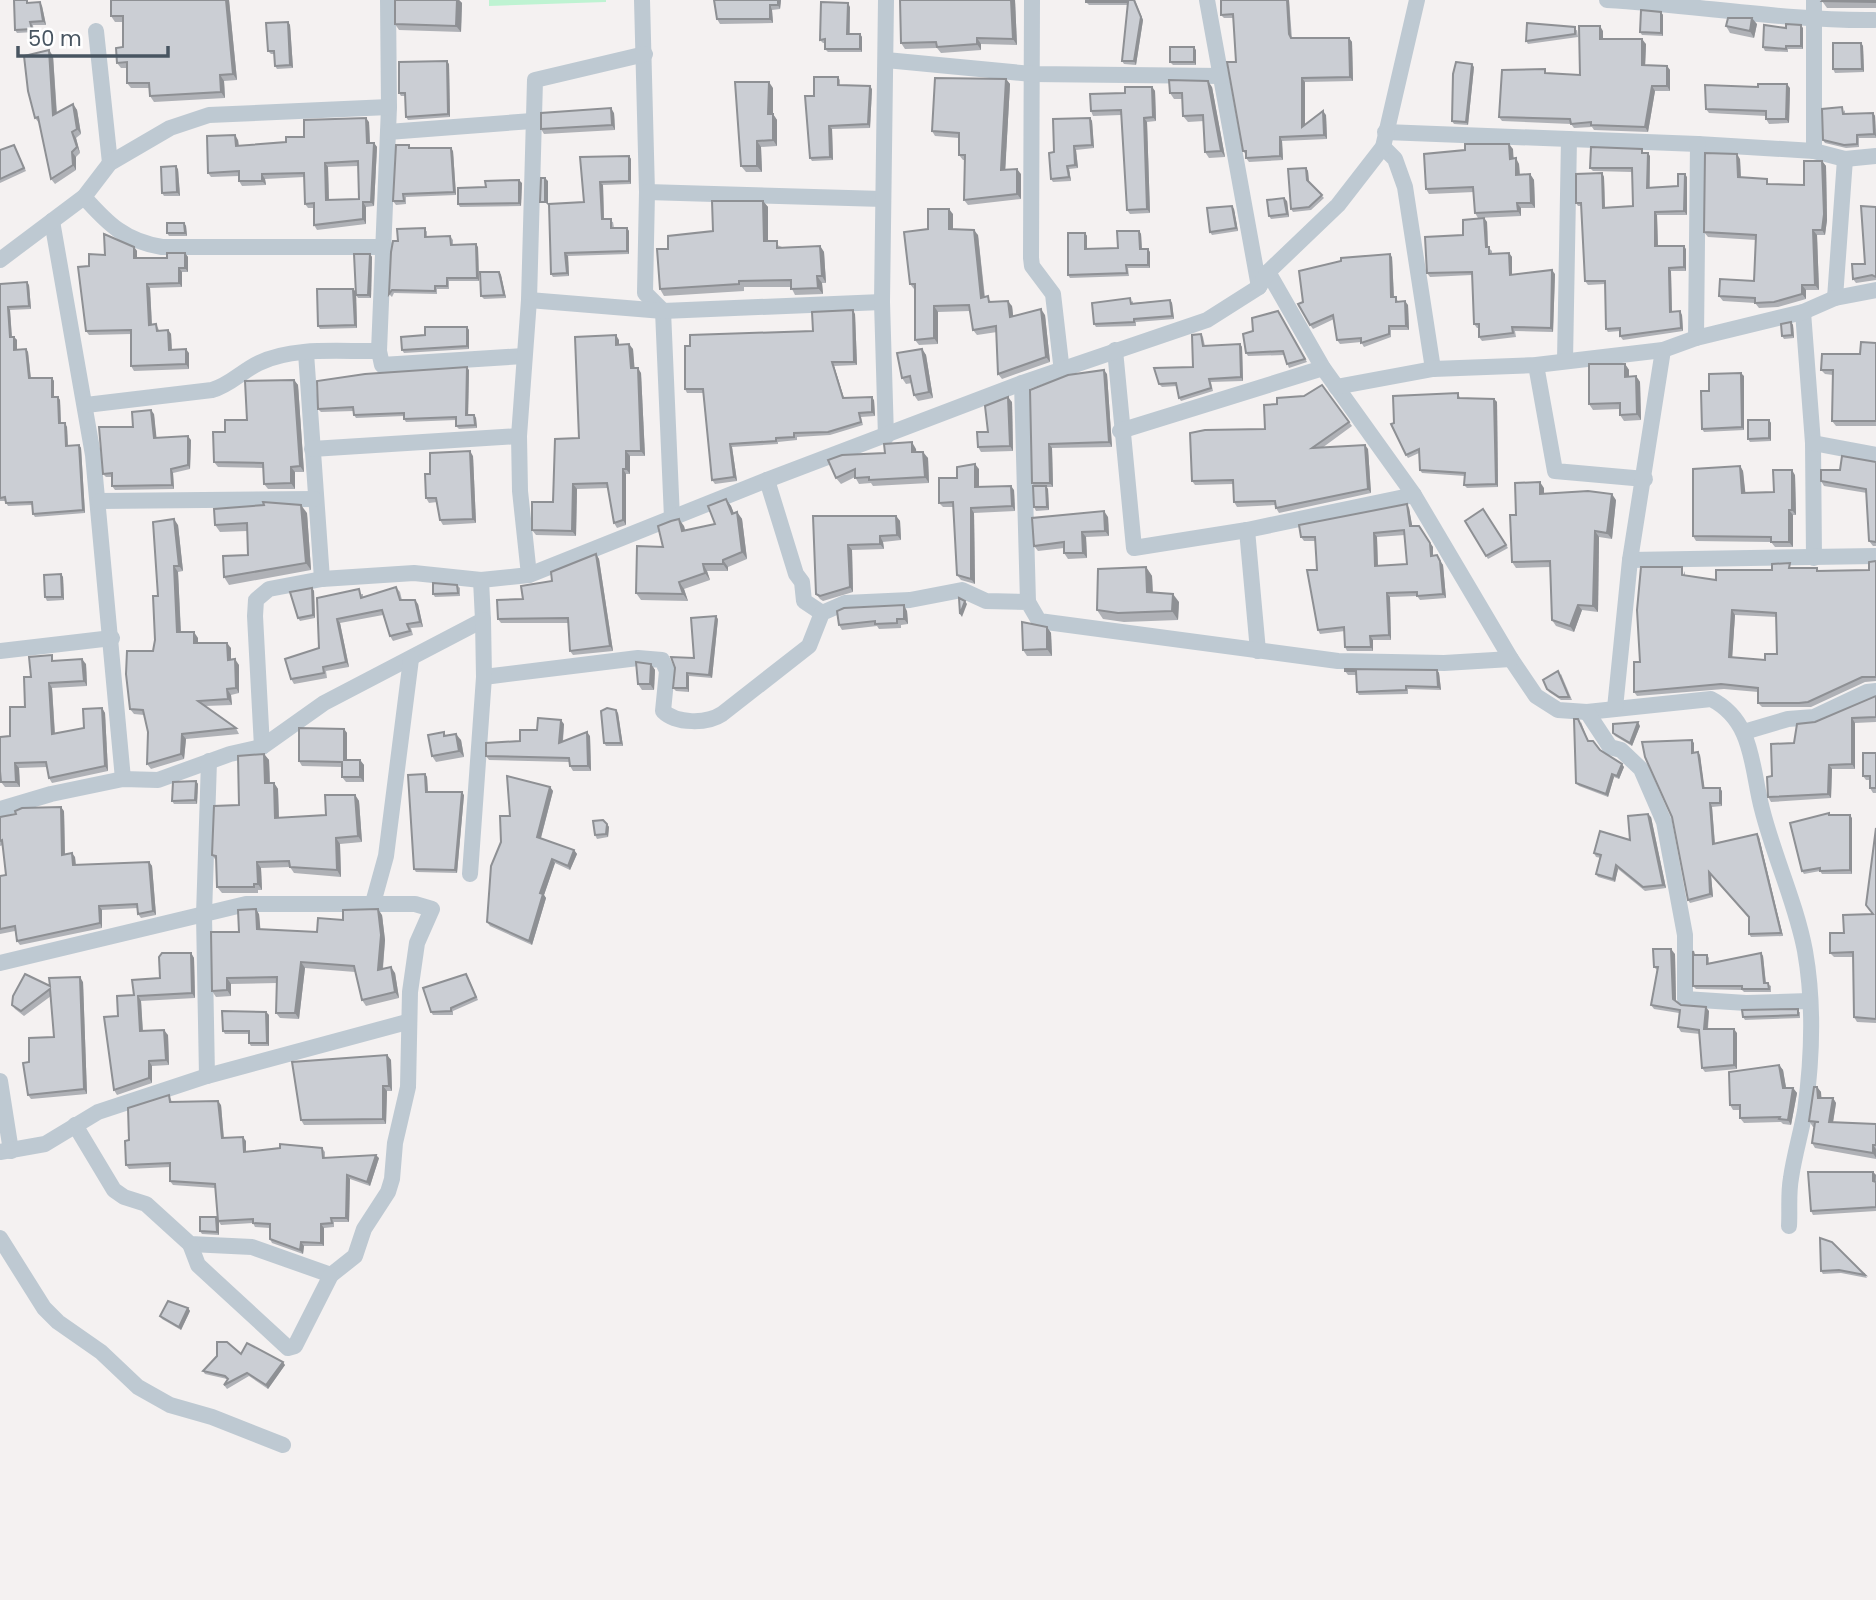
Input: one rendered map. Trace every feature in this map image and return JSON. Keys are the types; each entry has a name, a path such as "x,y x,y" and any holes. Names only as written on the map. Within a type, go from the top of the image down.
{"street":[{"path":"388,0 389,107 379,351 382,365 524,356"},
{"path":"642,0 647,191 645,293 663,311 672,518"},
{"path":"886,0 882,302 886,437"},
{"path":"1032,0 1031,258 1032,266 1053,294 1062,372"},
{"path":"1207,0 1259,287"},
{"path":"262,747 257,600 269,589 322,579 414,573 481,580 529,575 767,480 886,437 1022,383 1062,372 1115,349 1207,320 1259,287 1268,272 1338,205 1384,140 1417,0"},
{"path":"1607,0 1672,3 1813,20 1874,20"},
{"path":"1814,0 1814,151"},
{"path":"96,31 110,163"},
{"path":"529,575 520,491 519,436 529,300 535,80 645,54"},
{"path":"886,60 1032,74 1222,76"},
{"path":"0,260 84,197 110,163 170,128 209,116 389,107"},
{"path":"388,132 532,121"},
{"path":"1384,140 1569,139 1814,151 1845,159 1876,156"},
{"path":"1565,361 1569,139"},
{"path":"1384,140 1395,159 1405,187 1433,369"},
{"path":"1696,338 1698,144"},
{"path":"1835,298 1845,159"},
{"path":"647,191 883,200"},
{"path":"84,197 110,227 142,244 162,247 385,247"},
{"path":"52,221 86,405 99,501 123,779"},
{"path":"1268,272 1323,368 1414,495 1527,685 1546,705 1558,710 1587,712 1711,699 1736,716 1744,732 1765,820 1776,849 1805,952 1809,1001 1809,1071 1805,1112 1790,1181 1789,1226"},
{"path":"1336,387 1433,369 1536,365 1663,350 1696,338 1803,312 1835,298 1876,290"},
{"path":"529,300 663,311 882,302"},
{"path":"1803,312 1813,443 1814,558"},
{"path":"1115,349 1133,548 1247,530 1414,495"},
{"path":"1615,708 1630,559 1645,479 1663,350"},
{"path":"86,405 212,390 225,386 257,364 306,353 379,351"},
{"path":"306,353 314,499 322,579"},
{"path":"1536,365 1555,471 1645,479"},
{"path":"1121,431 1323,368"},
{"path":"1022,383 1028,601 1039,621 1258,651 1371,663 1511,659"},
{"path":"312,449 519,436"},
{"path":"1813,443 1876,455"},
{"path":"767,480 796,574 803,582 804,601 822,613"},
{"path":"99,501 314,499"},
{"path":"1247,530 1258,651"},
{"path":"1630,559 1876,556"},
{"path":"470,874 484,677 481,580"},
{"path":"484,677 638,658 662,660 667,671 663,711 676,719 707,720 722,714 803,652 814,637 822,613 845,603 910,600 962,590 986,601 1028,601"},
{"path":"0,809 51,794 123,779 158,780 209,761 262,747 324,703 483,620"},
{"path":"0,651 112,638"},
{"path":"373,903 386,856 411,659"},
{"path":"1744,732 1788,719 1814,718 1867,692 1876,691"},
{"path":"1587,712 1610,747 1621,750 1641,769 1664,822 1685,935 1685,999 1746,1003 1809,1001"},
{"path":"206,1076 204,915 209,761"},
{"path":"0,963 246,904 415,904 432,909 417,943 407,1022 408,1087 388,1192 364,1229 355,1256 331,1275 296,1346 288,1348 198,1265 190,1244 146,1203 114,1191 75,1125"},
{"path":"0,1081 5,1151 45,1144 98,1112 206,1076 407,1022"},
{"path":"0,1238 44,1308 58,1322 101,1352 138,1387 170,1405 223,1421 283,1445"},
{"path":"190,1244 252,1247 331,1275"}],"green space":[{"path":"489,0 606,0 606,2 489,6"}],"building":[{"path":"14,0 40,2 43,21 30,22 32,29 15,30"},
{"path":"111,0 226,0 233,74 220,75 221,92 150,96 149,83 127,83 127,62 117,63 116,48 123,47 123,16 111,16"},
{"path":"395,0 457,0 456,26 395,24"},
{"path":"714,0 778,0 778,5 770,5 770,19 717,19"},
{"path":"900,0 1011,0 1013,39 977,38 977,44 937,47 936,42 901,43"},
{"path":"1086,0 1134,0 1141,17 1134,61 1122,61 1128,2"},
{"path":"1221,0 1287,0 1291,38 1349,38 1350,77 1302,78 1302,127 1323,111 1324,135 1280,137 1280,156 1246,158 1227,62 1236,62 1233,14 1221,15"},
{"path":"1876,0 1876,2 1822,1"},
{"path":"821,2 848,3 847,34 860,34 860,49 825,49 825,39 820,40"},
{"path":"1641,10 1661,12 1661,33 1640,32"},
{"path":"1728,18 1752,18 1750,31 1726,26"},
{"path":"288,22 290,65 275,66 274,51 268,51 266,23"},
{"path":"1527,23 1575,27 1575,34 1526,41"},
{"path":"1786,24 1801,25 1801,46 1786,46 1786,49 1763,47 1764,25 1786,28"},
{"path":"1579,26 1600,26 1600,39 1642,39 1642,65 1667,66 1667,86 1652,86 1645,127 1591,125 1591,122 1571,124 1570,119 1499,117 1502,70 1545,69 1545,73 1580,75"},
{"path":"1833,43 1861,43 1862,69 1833,69"},
{"path":"1170,47 1194,47 1194,62 1170,62"},
{"path":"49,50 53,115 73,104 77,129 72,132 77,147 72,152 73,165 51,179 38,117 35,118 28,91 24,56"},
{"path":"447,61 448,114 406,117 405,93 399,93 399,62"},
{"path":"1456,62 1472,64 1466,122 1452,121 1453,74"},
{"path":"814,77 838,77 838,85 870,86 868,124 829,126 830,157 810,158 805,96 814,96"},
{"path":"935,78 1006,79 1001,170 1017,169 1017,194 964,200 965,155 959,155 959,133 932,131"},
{"path":"1169,80 1208,81 1221,151 1205,152 1203,115 1183,116 1182,93 1170,93"},
{"path":"735,82 769,82 768,114 773,114 773,140 757,141 757,166 741,166"},
{"path":"1758,84 1787,84 1786,119 1766,119 1766,111 1706,109 1705,85 1758,87"},
{"path":"1125,87 1152,87 1153,117 1144,118 1147,209 1127,210 1121,110 1091,111 1090,94 1125,93"},
{"path":"1842,107 1843,114 1873,113 1874,134 1857,135 1857,144 1844,145 1823,140 1822,109"},
{"path":"611,108 612,125 541,129 541,113"},
{"path":"366,118 367,143 374,143 371,202 363,202 363,219 314,225 314,203 305,204 304,173 262,174 262,181 239,181 239,171 208,173 207,136 235,135 236,146 286,142 286,137 304,137 304,120","holes":["358,161 359,199 326,200 325,163"]},
{"path":"1090,118 1092,145 1074,146 1075,165 1067,166 1069,177 1051,179 1049,153 1054,152 1053,119"},
{"path":"1465,144 1509,144 1510,159 1516,158 1516,175 1530,174 1531,203 1517,203 1518,211 1475,213 1473,187 1426,189 1424,154 1465,150"},
{"path":"14,145 24,168 0,179 0,150"},
{"path":"396,145 409,145 409,148 451,148 454,192 403,194 404,201 393,201"},
{"path":"1591,147 1642,149 1642,153 1648,153 1647,188 1678,186 1678,174 1685,174 1684,211 1655,212 1655,246 1684,246 1684,267 1669,268 1670,312 1680,311 1681,328 1620,336 1620,328 1606,329 1605,281 1585,281 1581,203 1576,203 1576,174 1602,173 1603,208 1633,206 1632,168 1590,168"},
{"path":"1705,153 1737,154 1738,177 1767,179 1767,184 1804,185 1804,161 1822,161 1822,230 1813,230 1815,285 1802,285 1802,294 1774,302 1755,303 1755,298 1719,296 1720,279 1754,281 1756,235 1704,232"},
{"path":"629,156 629,181 600,182 602,219 611,219 611,228 627,228 627,251 565,253 567,273 551,274 549,204 584,202 580,157"},
{"path":"176,166 177,192 162,193 161,167"},
{"path":"1306,168 1307,180 1322,195 1309,207 1291,209 1288,169"},
{"path":"541,178 545,178 545,202 540,202"},
{"path":"519,180 519,203 458,204 458,188 486,187 485,181"},
{"path":"1284,198 1287,214 1269,216 1267,200"},
{"path":"712,201 763,201 764,241 777,241 777,248 820,246 822,276 817,276 818,288 791,289 791,280 739,281 739,284 660,289 657,249 668,249 668,236 713,231"},
{"path":"1232,206 1236,228 1210,232 1207,208"},
{"path":"1861,206 1876,207 1876,277 1872,275 1853,279 1852,264 1865,264"},
{"path":"928,209 949,209 949,229 974,230 981,298 988,296 989,302 1008,301 1010,317 1041,309 1046,357 998,374 996,326 973,330 969,305 934,306 934,338 915,340 915,284 910,284 904,232 928,229"},
{"path":"1484,218 1489,254 1509,253 1510,275 1552,270 1551,328 1512,327 1513,333 1479,337 1479,324 1474,324 1472,272 1427,273 1425,237 1463,235 1463,220"},
{"path":"167,223 184,223 185,233 167,233"},
{"path":"425,228 425,237 450,236 451,245 476,244 477,278 447,278 447,286 435,286 435,291 392,290 389,294 391,252 393,241 398,241 397,229"},
{"path":"1117,231 1139,231 1140,249 1148,249 1148,265 1126,265 1127,273 1068,275 1068,233 1085,233 1085,249 1118,248"},
{"path":"104,234 134,247 134,258 167,258 167,253 185,253 185,268 179,268 179,283 147,284 149,325 156,324 157,331 168,330 169,350 186,349 186,364 131,366 131,330 86,331 78,267 89,266 89,254 105,255"},
{"path":"354,254 370,254 368,295 356,295"},
{"path":"1390,254 1391,297 1396,297 1396,302 1405,301 1406,326 1389,326 1389,334 1361,343 1361,338 1337,340 1333,315 1310,325 1298,304 1303,302 1299,271 1341,261 1341,258"},
{"path":"480,272 499,272 504,295 481,296"},
{"path":"27,282 29,306 8,307 10,337 14,337 14,350 26,349 29,378 52,378 52,397 58,397 59,423 65,423 66,446 79,445 83,510 33,514 32,502 6,503 5,497 0,498 0,284"},
{"path":"317,289 353,289 355,325 318,326"},
{"path":"1130,298 1131,304 1170,300 1172,316 1094,324 1092,303"},
{"path":"853,310 854,362 832,362 843,398 872,397 872,412 859,413 861,422 828,432 794,433 794,437 776,438 776,441 730,444 734,477 712,480 703,389 685,389 685,346 690,346 690,335 813,331 812,312"},
{"path":"1278,311 1305,359 1287,364 1283,351 1246,353 1243,334 1253,331 1252,318"},
{"path":"1791,322 1792,335 1782,336 1781,324"},
{"path":"425,327 467,327 467,346 402,350 401,337 425,335"},
{"path":"1201,334 1203,346 1240,344 1241,377 1209,379 1211,388 1179,398 1176,383 1159,384 1154,368 1193,367 1192,335"},
{"path":"616,335 616,345 629,344 631,368 638,368 641,451 626,451 626,469 623,469 623,520 614,523 607,483 573,484 572,531 532,530 532,502 553,502 555,439 579,438 575,337"},
{"path":"1861,342 1876,343 1876,421 1832,421 1833,370 1821,370 1822,354 1860,354"},
{"path":"922,349 929,392 914,395 910,376 902,378 897,353"},
{"path":"1589,364 1625,364 1625,377 1636,376 1637,414 1620,415 1620,403 1589,404"},
{"path":"467,367 466,415 474,415 475,425 456,426 456,417 404,419 404,413 354,415 353,407 318,409 317,381 365,374"},
{"path":"1104,370 1109,442 1049,444 1050,483 1032,483 1030,390 1068,375"},
{"path":"1741,373 1742,427 1702,429 1701,391 1709,391 1709,374"},
{"path":"294,380 300,466 291,467 291,483 264,484 263,463 214,462 213,432 225,432 225,420 247,420 245,381"},
{"path":"1322,385 1349,422 1312,448 1365,445 1368,489 1276,508 1275,501 1234,502 1233,480 1192,481 1190,433 1205,430 1265,429 1264,405 1277,404 1277,398 1304,396"},
{"path":"1458,393 1458,398 1494,399 1496,484 1464,485 1465,473 1420,470 1419,449 1406,455 1391,424 1394,423 1393,396"},
{"path":"1008,397 1010,446 978,447 977,432 988,432 985,406"},
{"path":"151,410 154,438 188,436 188,465 171,469 172,485 112,486 112,473 103,474 99,427 133,427 132,412"},
{"path":"1748,420 1769,420 1769,438 1748,439"},
{"path":"912,442 912,452 923,452 925,477 869,480 869,477 855,478 855,469 836,478 828,460 842,455 885,453 884,444"},
{"path":"470,451 473,519 440,520 436,498 426,498 425,474 430,474 430,453"},
{"path":"1842,456 1876,462 1876,542 1869,541 1866,489 1821,481 1821,470 1840,470"},
{"path":"975,464 975,487 1011,486 1012,506 971,508 971,579 957,575 953,502 939,503 939,478 957,478 957,467"},
{"path":"1740,466 1742,493 1774,492 1773,470 1792,470 1789,542 1771,542 1771,537 1693,536 1693,469"},
{"path":"1540,482 1540,494 1588,491 1612,494 1607,533 1595,531 1593,606 1578,605 1570,626 1552,620 1550,561 1512,562 1510,515 1516,515 1515,483"},
{"path":"1033,486 1046,486 1047,507 1034,507"},
{"path":"726,499 732,514 737,512 742,552 723,560 723,564 703,564 705,573 679,582 683,594 636,593 637,546 663,547 658,526 671,521 679,519 682,531 715,524 708,506"},
{"path":"263,502 301,505 306,563 224,577 223,556 248,555 247,523 215,525 214,509 264,505"},
{"path":"1407,504 1410,526 1419,526 1430,543 1431,556 1437,555 1440,561 1443,594 1417,596 1417,592 1387,593 1389,635 1370,636 1371,647 1345,647 1344,627 1318,630 1307,570 1317,570 1315,537 1301,537 1299,525","holes":["1404,530 1407,564 1375,566 1374,533"]},
{"path":"1483,509 1506,545 1486,556 1465,521"},
{"path":"1104,511 1105,531 1082,532 1083,553 1064,553 1064,542 1034,546 1032,518"},
{"path":"813,516 896,516 897,535 880,536 880,544 848,545 850,587 820,596 816,594"},
{"path":"174,519 179,566 174,566 177,632 194,632 194,643 227,643 228,660 235,659 236,688 227,689 228,699 198,701 236,728 182,734 181,754 147,764 148,732 143,710 130,709 126,674 127,651 153,651 153,596 158,596 153,522"},
{"path":"596,554 610,646 570,651 568,618 498,619 497,600 523,599 521,586 552,581 551,572"},
{"path":"1876,561 1876,677 1862,677 1808,702 1799,703 1758,703 1758,688 1721,684 1634,692 1634,662 1640,662 1637,610 1641,567 1682,567 1682,575 1716,580 1716,570 1772,570 1772,564 1790,563 1789,568 1817,568 1817,571 1869,570 1869,562","holes":["1732,610 1776,613 1777,654 1765,654 1765,660 1729,657"]},
{"path":"1146,567 1147,592 1173,594 1172,611 1118,613 1097,610 1098,569"},
{"path":"61,574 62,597 45,597 44,575"},
{"path":"433,583 457,585 458,593 433,594"},
{"path":"396,587 400,600 415,600 420,622 407,624 410,631 390,636 382,610 337,619 346,662 323,667 324,673 291,679 285,659 319,648 317,598 359,589 361,598"},
{"path":"312,588 313,615 298,618 290,592"},
{"path":"959,598 965,601 960,614"},
{"path":"904,605 904,619 897,619 897,623 875,624 875,621 839,625 837,611 844,608"},
{"path":"716,616 709,675 687,673 687,688 673,688 675,668 671,657 694,658 691,618"},
{"path":"1022,622 1047,627 1047,649 1023,650"},
{"path":"52,655 52,661 82,659 84,681 49,683 52,734 84,728 83,709 102,708 105,766 49,778 46,762 15,763 16,782 1,782 0,737 10,736 10,707 25,707 24,677 31,677 29,657"},
{"path":"636,662 651,664 650,684 638,684"},
{"path":"1345,669 1437,670 1438,687 1406,686 1406,690 1357,692 1356,671"},
{"path":"1558,671 1569,697 1559,697 1547,689 1543,680"},
{"path":"1876,696 1876,717 1852,718 1852,764 1829,765 1828,794 1768,797 1767,777 1772,776 1771,744 1794,743 1797,724 1815,722"},
{"path":"607,708 616,710 621,743 604,743 601,711"},
{"path":"538,718 561,720 559,743 587,732 588,766 570,766 569,758 486,756 486,743 520,741 520,730 537,730"},
{"path":"1574,719 1578,719 1588,741 1593,741 1600,750 1622,764 1617,776 1612,774 1606,794 1576,783"},
{"path":"1638,722 1630,743 1613,733 1613,724"},
{"path":"299,728 344,729 344,760 360,760 360,777 342,777 342,762 299,761"},
{"path":"444,732 444,736 456,734 459,751 432,756 428,735"},
{"path":"1692,740 1692,753 1698,752 1703,788 1720,788 1720,803 1710,803 1713,844 1757,834 1781,933 1749,934 1749,917 1709,872 1710,894 1688,900 1672,817 1645,757 1642,742"},
{"path":"1863,753 1876,753 1876,788 1870,788 1870,776 1863,776"},
{"path":"264,754 265,783 274,783 275,818 326,815 325,795 355,795 358,836 336,838 337,870 290,867 289,861 257,862 258,884 254,884 254,887 217,887 216,856 212,855 214,806 239,805 238,756"},
{"path":"425,774 426,792 462,792 455,870 414,869 408,775"},
{"path":"507,776 550,787 537,837 574,850 568,866 552,859 540,893 543,894 529,941 487,922 491,866 501,842 500,816 510,816"},
{"path":"196,781 195,800 172,801 173,782"},
{"path":"61,807 62,855 72,853 73,865 149,862 153,911 138,914 137,904 99,906 100,923 17,941 15,926 0,929 0,876 6,875 2,840 0,841 0,817 16,814 15,811 22,808"},
{"path":"1829,813 1850,815 1850,870 1820,871 1820,868 1802,871 1790,823"},
{"path":"1648,814 1663,885 1643,887 1616,865 1613,879 1596,874 1601,855 1594,853 1600,831 1630,840 1628,816"},
{"path":"603,820 607,824 606,834 595,835 593,821"},
{"path":"1876,828 1876,1019 1854,1017 1853,952 1830,953 1830,933 1844,933 1843,915 1873,914 1866,905"},
{"path":"256,909 257,929 317,932 318,918 343,920 343,910 378,909 381,935 378,970 391,967 395,992 362,1000 354,966 301,962 295,1013 276,1013 277,977 227,978 227,990 212,991 211,932 239,932 238,910"},
{"path":"1653,949 1671,949 1673,999 1681,1005 1706,1007 1704,1029 1734,1029 1734,1065 1702,1068 1699,1030 1678,1027 1680,1010 1651,1005 1658,967 1654,967"},
{"path":"1693,951 1694,955 1707,955 1707,964 1761,953 1764,983 1768,983 1769,989 1693,986"},
{"path":"162,953 191,953 192,993 138,996 140,1031 164,1030 166,1060 149,1061 149,1078 114,1090 104,1017 118,1016 117,996 134,995 132,980 160,978 159,957"},
{"path":"25,974 50,986 49,978 80,977 84,1089 28,1095 23,1063 29,1062 29,1038 54,1037 50,989 21,1011 12,1005 13,996"},
{"path":"466,974 476,997 451,1008 451,1011 431,1012 423,988"},
{"path":"1798,1009 1798,1015 1743,1017 1742,1010"},
{"path":"222,1011 266,1012 267,1043 249,1043 249,1031 223,1031"},
{"path":"387,1055 389,1086 383,1086 383,1119 301,1120 292,1062"},
{"path":"1779,1065 1783,1088 1793,1088 1788,1120 1779,1119 1780,1117 1740,1118 1740,1105 1730,1105 1729,1072"},
{"path":"1814,1087 1817,1087 1818,1098 1833,1098 1829,1122 1876,1124 1876,1145 1873,1145 1873,1153 1812,1143 1815,1122 1819,1122 1809,1121"},
{"path":"169,1095 170,1102 218,1101 222,1138 243,1137 244,1152 280,1148 280,1144 322,1148 323,1158 376,1155 367,1182 347,1175 346,1218 331,1218 332,1223 321,1224 321,1243 301,1242 300,1250 270,1239 270,1224 253,1223 253,1219 218,1221 215,1184 170,1181 170,1163 126,1165 125,1141 129,1140 128,1108"},
{"path":"1808,1172 1873,1172 1873,1181 1876,1182 1876,1207 1811,1211"},
{"path":"200,1217 216,1217 217,1232 200,1231"},
{"path":"1820,1238 1832,1242 1865,1275 1839,1270 1821,1271"},
{"path":"168,1301 188,1308 179,1327 160,1316"},
{"path":"217,1342 227,1342 241,1354 247,1343 283,1362 266,1385 247,1373 224,1385 228,1379 225,1376 203,1371 217,1356"}]}
